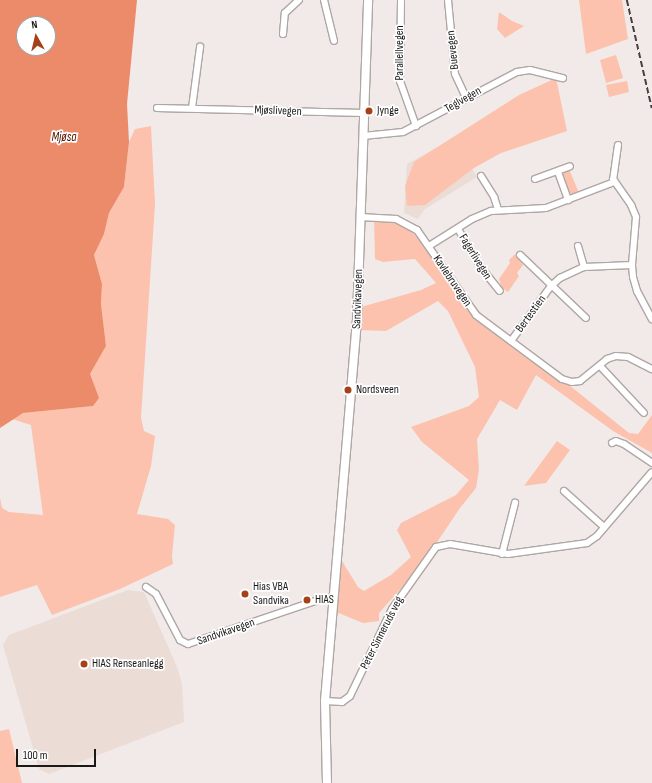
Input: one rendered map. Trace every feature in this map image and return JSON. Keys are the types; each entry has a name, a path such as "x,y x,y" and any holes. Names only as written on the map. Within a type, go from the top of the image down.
{"main road":[{"name":"Sandvikavegen","path":"327,783 325,701 357,319 368,0"}],"street":[{"path":"283,34 285,12 299,0"},
{"path":"324,0 334,42"},
{"name":"Parallellvegen","path":"401,0 400,81 416,126"},
{"name":"Buevegen","path":"448,0 455,74 466,98"},
{"path":"192,108 200,47"},
{"name":"Teglvegen","path":"364,136 394,134 416,126 508,76 524,70 564,78"},
{"name":"Mjøslivegen","path":"158,108 364,113"},
{"path":"618,144 612,174 614,182 634,212 636,225 632,265 637,291 652,319"},
{"path":"535,179 558,172 570,166"},
{"path":"558,172 568,200"},
{"path":"481,176 494,196 498,209"},
{"name":"Fagerlivegen","path":"429,246 477,217 498,209 538,210 614,182"},
{"name":"Kavlebruvegen","path":"360,217 390,218 405,222 417,230 470,309 568,382 585,379 612,356 623,356 652,369"},
{"name":"Fagerlivegen","path":"458,229 500,291"},
{"path":"578,246 584,267"},
{"name":"Bertestien","path":"520,255 586,318"},
{"name":"Bertestien","path":"511,341 551,286 566,275 584,267 632,265"},
{"path":"578,312 584,307"},
{"path":"600,366 644,413"},
{"path":"612,443 616,441 624,444 652,463"},
{"name":"Peter Sinneruds veg","path":"325,701 342,702 350,696 392,609 433,549 450,544 502,554 582,544 591,541 652,472"},
{"path":"564,491 604,527"},
{"path":"502,554 515,503"},
{"name":"Sandvikavegen","path":"146,587 156,594 180,640 188,644 318,600 334,597"}],"shaded area":[{"path":"579,0 622,0 628,39 586,54"},
{"path":"499,12 512,21 524,26 505,38 497,29"},
{"path":"616,55 623,78 606,83 600,60"},
{"path":"556,78 567,131 501,153 474,168 425,205 407,206 405,186 414,162 519,95"},
{"path":"627,81 629,92 609,97 606,85"},
{"path":"151,126 155,204 141,418 144,431 155,436 151,466 137,514 168,519 175,525 172,556 173,564 120,589 52,615 37,585 0,597 0,498 2,508 9,512 43,515 31,425 12,419 23,413 93,406 90,374 106,346 101,304 102,284 94,255 104,234 109,213 124,187 129,142 135,129"},
{"path":"454,138 477,177 425,209 418,219 404,213 407,164"},
{"path":"569,169 579,193 573,195 566,191 562,177 564,172"},
{"path":"374,216 400,219 425,246 485,318 629,433 638,434 652,415 652,453 613,431 536,375 517,410 500,400 477,439 479,470 476,488 460,508 421,566 379,613 379,621 363,623 336,612 337,567 342,561 358,587 364,591 391,575 411,557 397,530 401,523 456,495 469,480 422,442 411,427 469,406 479,397 475,367 448,311 438,301 386,331 358,330 361,307 421,290 436,283 415,259 383,262 375,259"},
{"path":"515,254 523,265 517,273 519,276 508,292 502,288 499,279 510,263 509,260"},
{"path":"557,441 570,450 546,483 524,486"},
{"path":"128,590 144,592 177,667 182,684 184,722 49,774 39,769 3,645 9,635"},
{"path":"9,729 22,783 0,783 0,731"}],"water":[{"name":"Mjøsa","path":"0,0 137,0 127,104 129,142 124,187 109,213 104,234 94,255 102,284 101,304 106,346 90,374 99,398 93,406 23,413 0,428"}],"railway":[{"path":"627,0 652,108"}],"place":[{"name":"Jynge","path":"369,111"},
{"name":"Nordsveen","path":"348,390"},
{"name":"Hias VBA Sandvika","path":"245,594"},
{"name":"HIAS","path":"307,600"},
{"name":"HIAS Renseanlegg","path":"84,664"}]}
